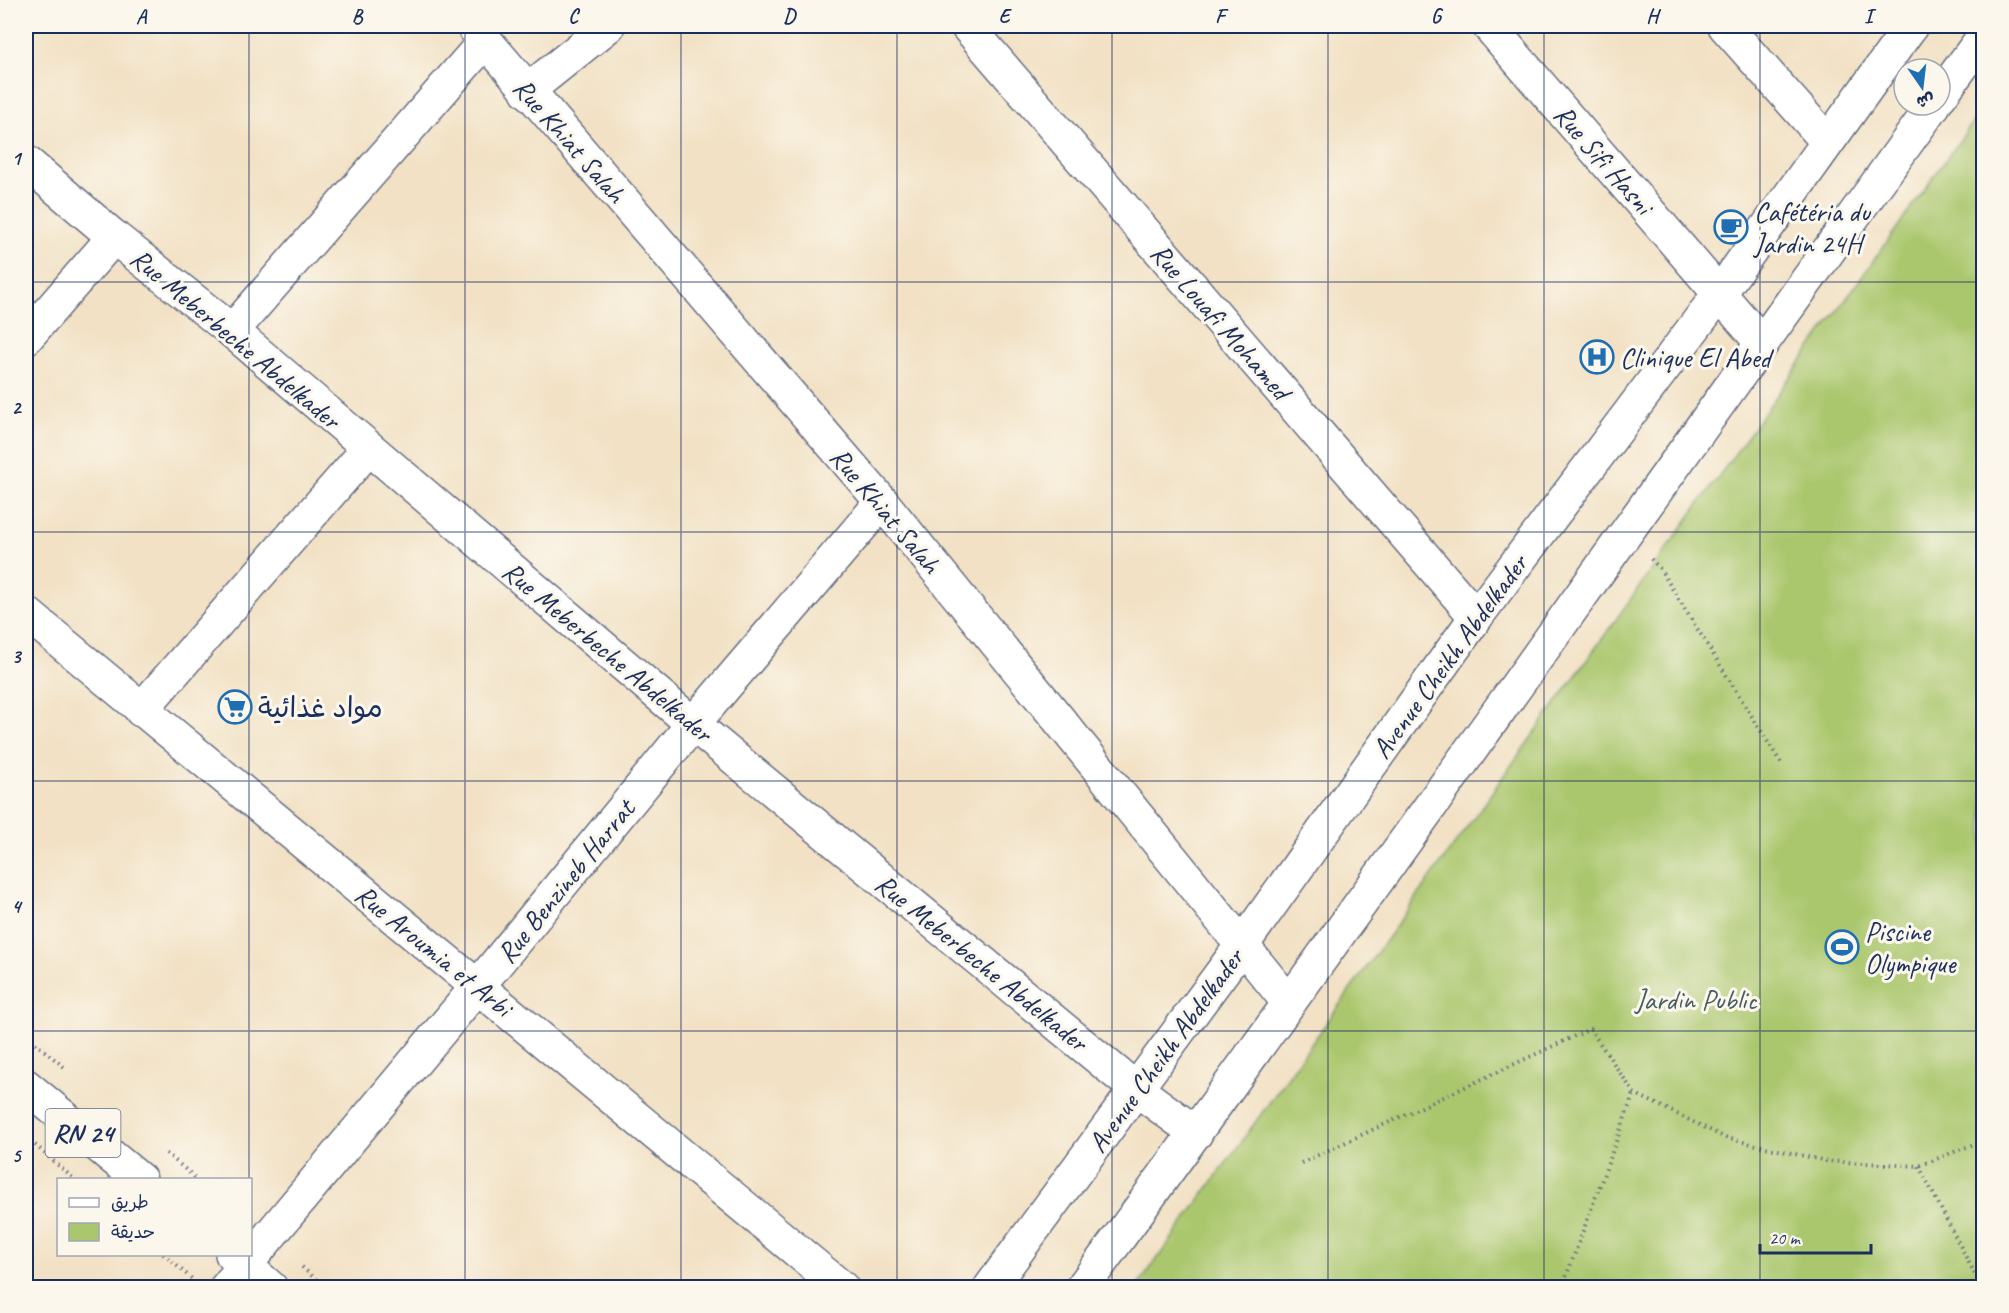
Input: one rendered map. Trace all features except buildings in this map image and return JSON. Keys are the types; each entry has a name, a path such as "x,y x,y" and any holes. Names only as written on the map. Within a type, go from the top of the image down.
{"street":[{"path":"527,91 608,26"},
{"name":"Rue Louafi Mohamed","path":"967,26 1476,617"},
{"name":"Rue Sifi Hasni","path":"1489,26 1761,342"},
{"path":"1725,26 1827,141"},
{"name":"Avenue Cheikh Abdelkader","path":"990,1287 1242,945 1476,617 1720,293 1911,26"},
{"path":"232,331 479,33"},
{"name":"Rue Khiat Salah","path":"479,33 882,502 1289,1003"},
{"path":"1952,79 1983,36"},
{"path":"1082,1287 1196,1133 1761,342 1925,117"},
{"name":"Rue Meberbeche Abdelkader","path":"26,162 114,237 232,331 693,724 1136,1089 1196,1133"},
{"path":"26,338 114,237"},
{"path":"141,710 369,448"},
{"name":"Rue Benzineb Harrat","path":"252,1248 478,986 693,724 882,502"},
{"name":"Rue Aroumia et Arbi","path":"26,613 842,1287"},
{"name":"RN 24","path":"26,1086 139,1178"},
{"name":"Rue Benzineb Harrat","path":"234,1269 245,1256"},
{"path":"234,1269 271,1287"}],"path":[{"path":"1646,554 1660,569 1781,763"},
{"path":"1301,1163 1590,1029 1634,1093 1726,1138 1826,1161 1919,1166 1983,1140"},
{"path":"1562,1287 1634,1093"},
{"path":"26,1137 74,1178"},
{"path":"1919,1166 1982,1287"},
{"path":"165,1256 194,1281"}],"green space":[{"name":"Jardin Public","path":"1983,108 1983,1287 1137,1287"}],"place":[{"name":"Cafétéria du Jardin 24H","path":"1731,227"},
{"name":"Clinique El Abed","path":"1597,357"},
{"name":"مواد غذائية","path":"235,707"},
{"name":"Piscine Olympique","path":"1842,947"}]}
